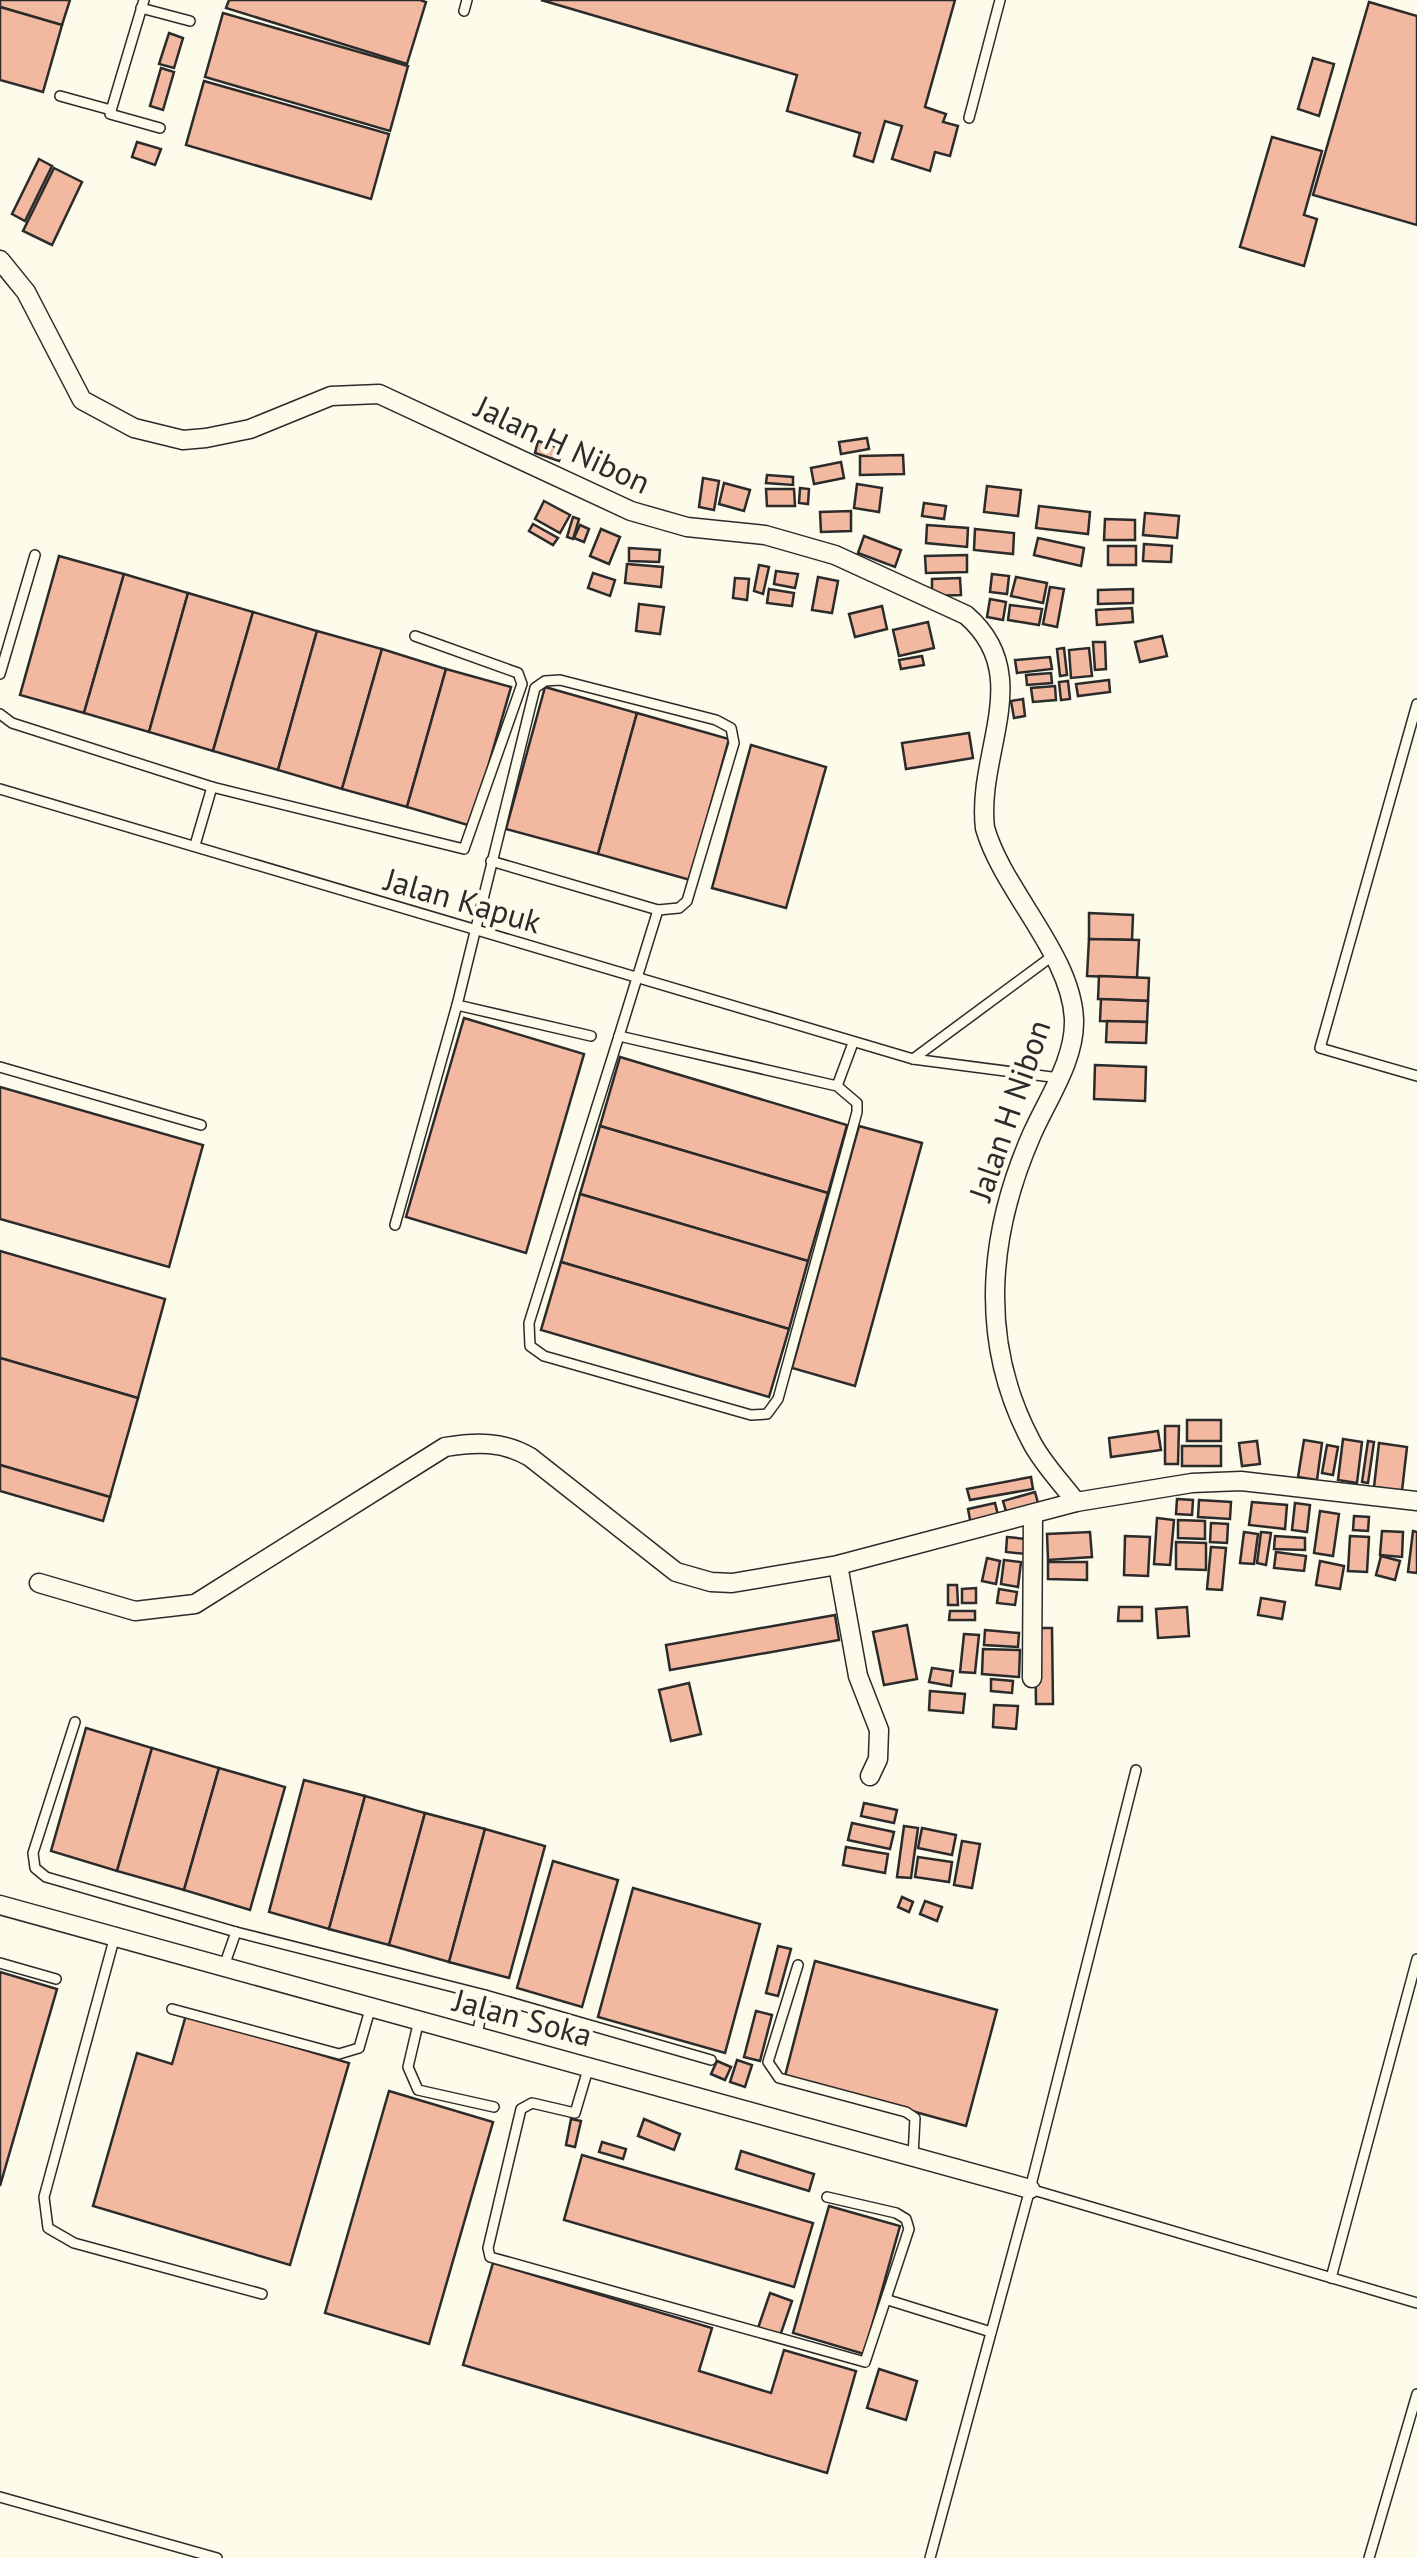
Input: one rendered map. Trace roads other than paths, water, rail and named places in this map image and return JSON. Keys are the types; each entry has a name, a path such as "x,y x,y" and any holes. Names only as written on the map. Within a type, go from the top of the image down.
{"street":[{"name":"Jalan H Nibon","path":"0,260 26,292 82,400 134,428 183,440 206,438 250,429 331,396 379,394 630,511 687,527 765,535 836,556 966,616 986,634 1001,668 984,800 985,828 1066,985 1074,1022 1058,1078 1007,1200 994,1258 992,1303 998,1348 1020,1418 1032,1445 1076,1502"},
{"path":"39,1583 135,1611 195,1604 445,1446 469,1443 511,1446 530,1456 685,1575 732,1583 838,1565 1076,1502 1192,1483 1241,1480 1417,1501"},
{"path":"1032,1678 1033,1515"},
{"path":"838,1565 858,1676 879,1730 878,1759 870,1776"},
{"name":"Jalan Soka","path":"0,1905 1030,2189"}],"lane":[{"path":"969,118 1000,0"},
{"path":"110,112 142,4 190,21"},
{"path":"60,96 160,128"},
{"path":"0,674 35,555"},
{"path":"0,714 12,723 212,787 464,849 522,684 518,673 415,636"},
{"path":"394,1225 478,932 491,861 535,688 545,680 560,680 716,720 731,728 734,743 687,901 679,908 658,910 491,861"},
{"path":"1417,704 1320,1048 1417,1076"},
{"path":"194,845 212,787"},
{"name":"Jalan Kapuk","path":"0,789 913,1060 1058,1078"},
{"path":"619,1036 838,1086 857,1102 778,1399 766,1414 751,1416 544,1356 530,1346 529,1323 658,910"},
{"path":"913,1060 1051,957"},
{"path":"457,1006 590,1036"},
{"path":"838,1086 853,1043"},
{"path":"0,1067 201,1125"},
{"path":"75,1722 33,1853 35,1868 46,1878 236,1932 486,1995 711,2060"},
{"path":"930,2558 1030,2189 1136,1770"},
{"path":"224,1966 236,1932"},
{"path":"115,1936 44,2197 48,2228 74,2244 262,2294"},
{"path":"1331,2278 1417,1959"},
{"path":"0,1963 56,1980"},
{"path":"798,1965 768,2062 772,2072 779,2078 906,2112 915,2118 917,2128 912,2158"},
{"path":"477,2035 486,1995"},
{"path":"172,2009 338,2054 360,2048 370,2006"},
{"path":"420,2020 408,2066 418,2090 494,2107"},
{"path":"589,2066 575,2113 532,2102 522,2109 488,2248 490,2257 857,2364 869,2356 909,2229 906,2219 827,2196"},
{"path":"1030,2189 1417,2303"},
{"path":"888,2300 991,2332"},
{"path":"1368,2558 1417,2394"},
{"path":"0,2497 217,2558"}]}
